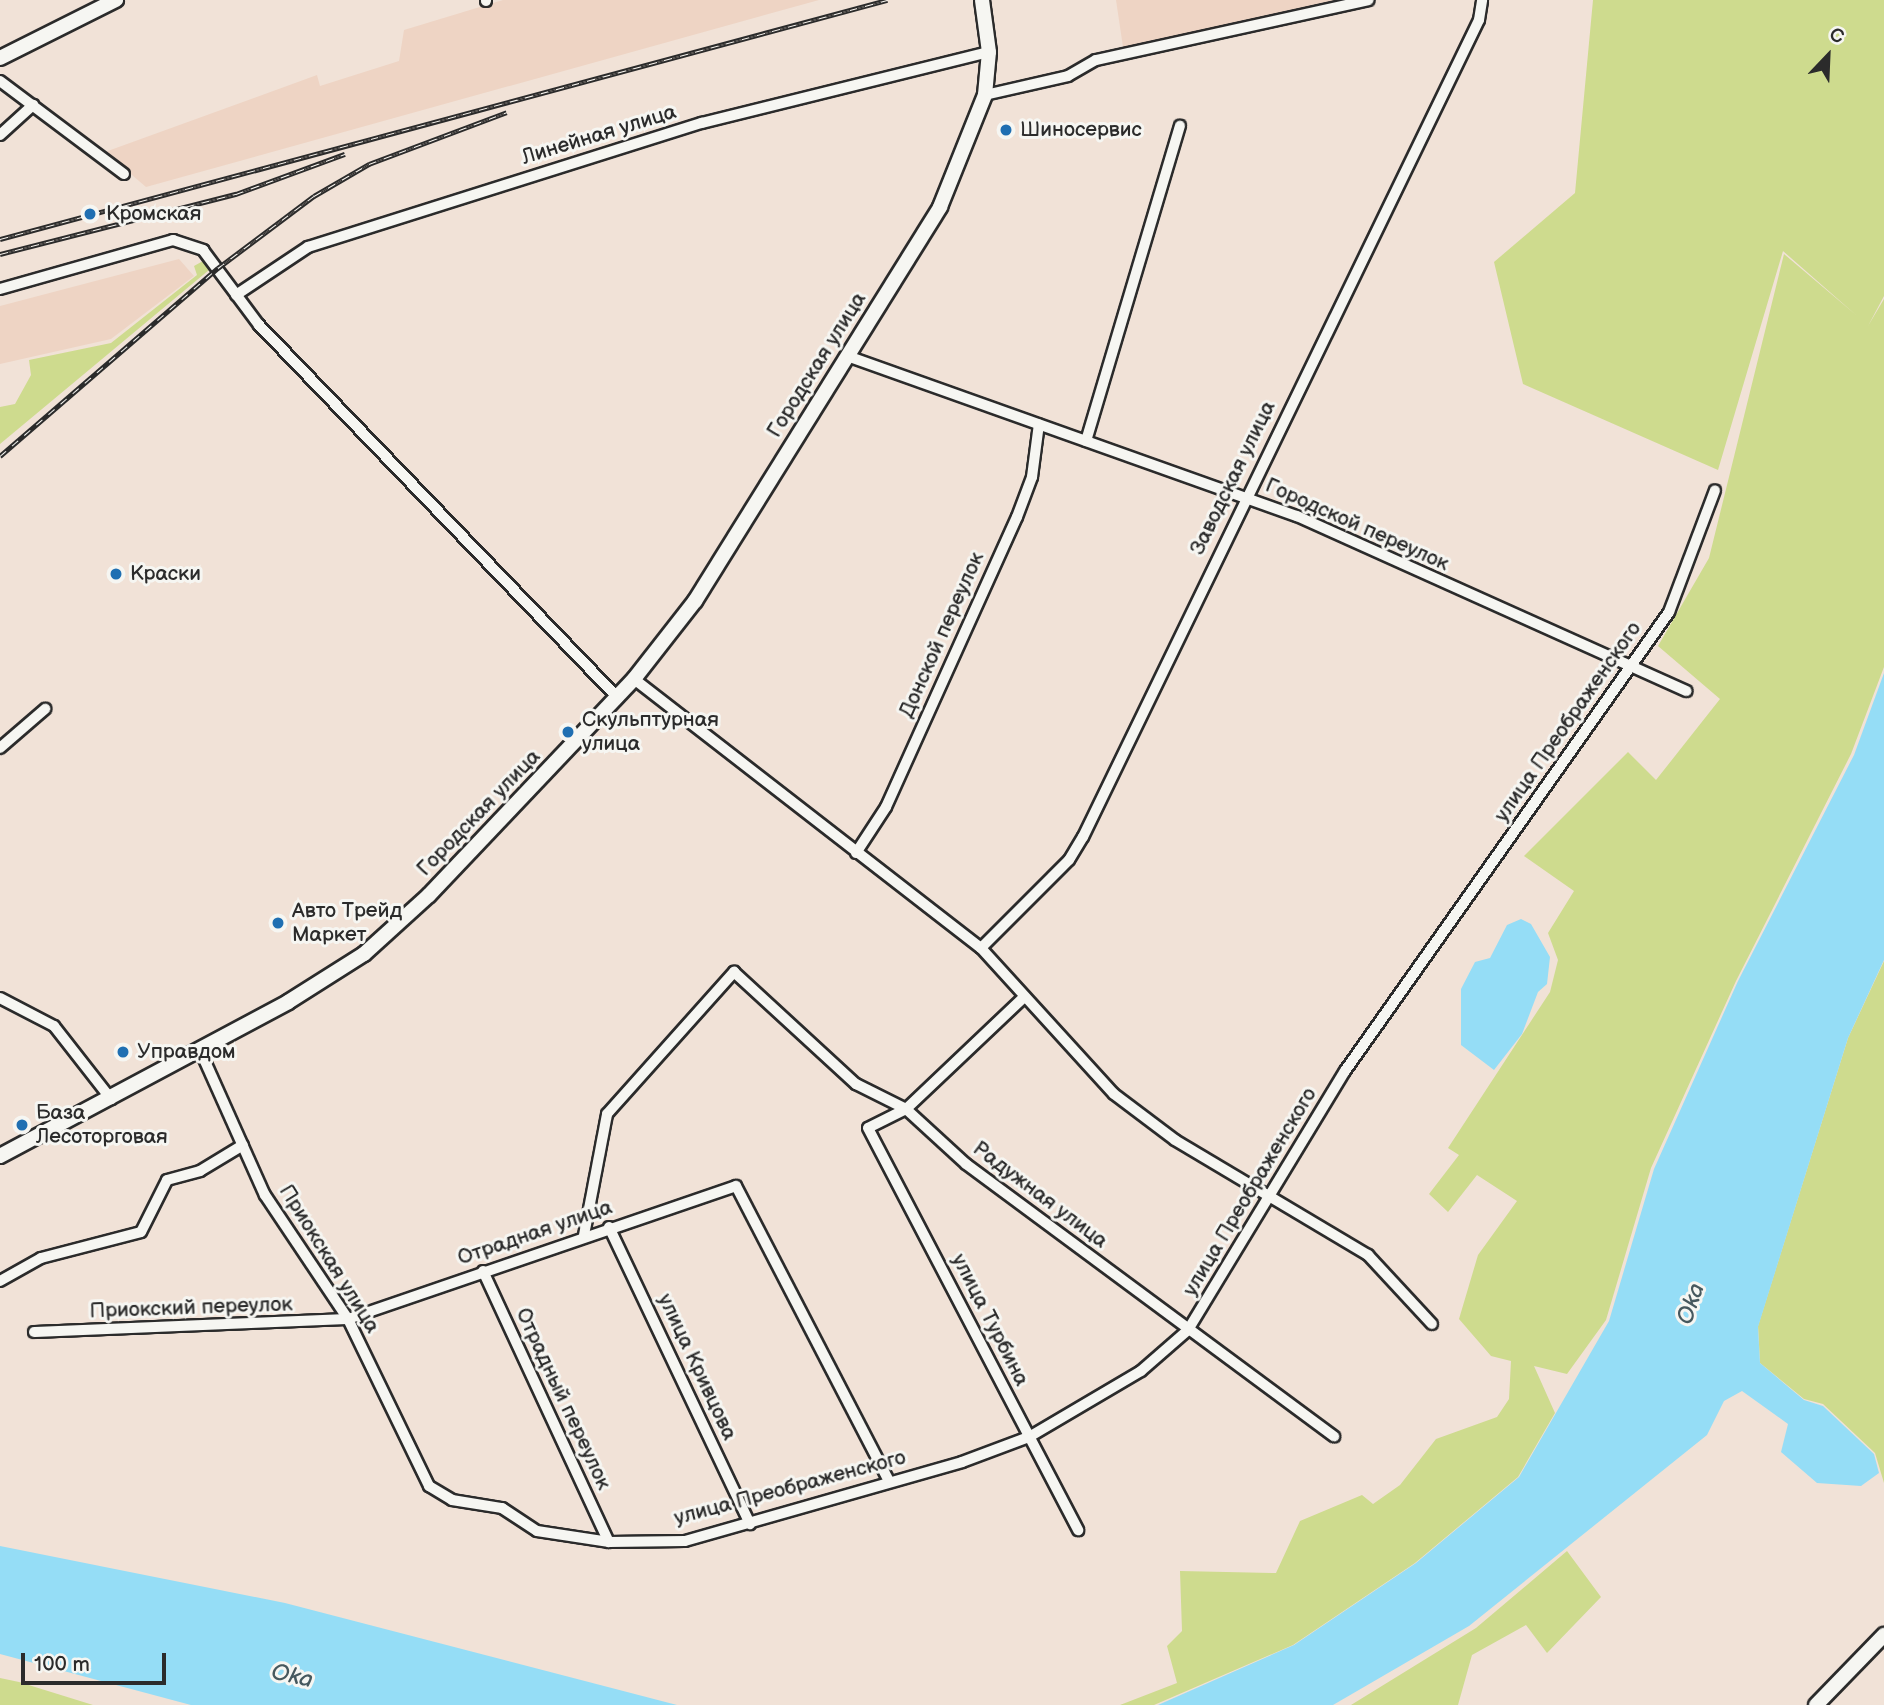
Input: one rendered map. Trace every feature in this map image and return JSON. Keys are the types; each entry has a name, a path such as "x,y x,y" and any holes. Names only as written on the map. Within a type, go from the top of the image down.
{"main road":[{"path":"0,58 116,0"},
{"name":"Городская улица","path":"0,1156 200,1050 363,954 429,895 618,698 695,601 940,207 985,95 989,52 982,0"},
{"path":"1816,1705 1884,1635"}],"street":[{"path":"985,95 1068,76 1096,60 1368,0"},
{"name":"Заводская улица","path":"981,948 1069,860 1083,837 1479,20 1482,0"},
{"name":"Линейная улица","path":"236,295 308,247 702,123 989,52"},
{"path":"0,81 124,174"},
{"path":"0,135 33,105"},
{"path":"1086,441 1180,126"},
{"path":"0,289 173,240 203,250 236,295 371,447 618,698"},
{"name":"Городской переулок","path":"847,356 1245,498 1630,669 1687,691"},
{"name":"Донской переулок","path":"856,853 886,807 1017,517 1032,477 1039,424"},
{"name":"улица Преображенского","path":"429,1486 452,1500 513,1512 537,1531 609,1542 685,1541 750,1524 1029,1437 1141,1371 1188,1330 1265,1196 1352,1060 1669,612 1715,490"},
{"path":"634,679 981,948 1021,999 1114,1094 1265,1196 1368,1255 1432,1324"},
{"path":"0,748 45,709"},
{"name":"Радужная улица","path":"584,1235 607,1114 734,972 856,1084 906,1109 966,1164 1334,1436"},
{"path":"0,998 54,1026 111,1099"},
{"path":"906,1109 1021,999"},
{"name":"Приокская улица","path":"200,1050 265,1195 348,1319 429,1486"},
{"name":"улица Турбина","path":"906,1109 868,1128 1078,1530"},
{"path":"0,1281 41,1258 141,1232 167,1180 243,1145"},
{"name":"Отрадная улица","path":"348,1319 584,1235 736,1186 888,1479"},
{"name":"улица Кривцова","path":"608,1227 750,1524"},
{"name":"Отрадный переулок","path":"483,1271 609,1542"},
{"name":"Приокский переулок","path":"34,1332 348,1319"}],"shaded area":[{"path":"503,0 819,0 146,187 105,152 317,75 320,86 399,61 404,30"},
{"path":"1116,0 1353,0 1123,47"},
{"path":"179,259 194,276 111,339 0,364 0,306"}],"green space":[{"path":"1593,0 1884,0 1884,296 1868,326 1884,299 1884,667 1851,754 1736,981 1651,1168 1606,1320 1567,1374 1534,1366 1555,1413 1518,1477 1415,1563 1293,1645 1154,1705 1120,1705 1177,1683 1167,1646 1182,1631 1180,1571 1276,1573 1300,1521 1362,1495 1373,1504 1400,1485 1436,1439 1497,1417 1509,1399 1511,1361 1491,1356 1459,1319 1478,1255 1517,1201 1477,1175 1448,1212 1429,1194 1459,1155 1448,1148 1550,992 1558,960 1548,933 1574,891 1524,856 1628,752 1656,780 1720,699 1658,646 1709,558 1784,254 1856,315 1783,251 1718,470 1523,384 1494,262 1575,193"},
{"path":"203,261 209,270 0,444 0,407 15,404 31,375 29,360 111,343 197,275 194,266"},
{"path":"1884,961 1884,1483 1875,1453 1823,1404 1804,1399 1760,1363 1758,1326 1848,1038"},
{"path":"1567,1551 1601,1597 1547,1653 1526,1625 1472,1655 1458,1705 1351,1705 1476,1628"},
{"path":"0,1678 19,1682 93,1705 0,1705"}],"water":[{"name":"Oka","path":"1884,673 1884,960 1848,1038 1758,1327 1760,1363 1804,1400 1823,1406 1874,1454 1879,1473 1861,1486 1817,1483 1781,1452 1788,1424 1742,1391 1724,1401 1707,1435 1469,1626 1333,1705 1158,1705 1294,1645 1416,1563 1519,1477 1609,1321 1654,1169 1738,981 1854,755"},
{"path":"1521,919 1531,924 1550,957 1547,984 1538,992 1522,1034 1494,1070 1461,1045 1461,989 1475,962 1490,958 1507,925"},
{"name":"Oka","path":"0,1546 285,1603 677,1705 191,1705 0,1654"}],"railway":[{"path":"0,239 887,0"},
{"path":"0,456 218,268 314,196 369,164 507,112"},
{"path":"0,254 236,194 345,154"}],"place":[{"name":"Шиносервис","path":"1006,130"},
{"name":"Кромская","path":"90,214"},
{"name":"Краски","path":"116,574"},
{"name":"Скульптурная улица","path":"568,732"},
{"name":"Авто Трейд Маркет","path":"278,923"},
{"name":"Управдом","path":"123,1052"},
{"name":"База Лесоторговая","path":"22,1125"}]}
